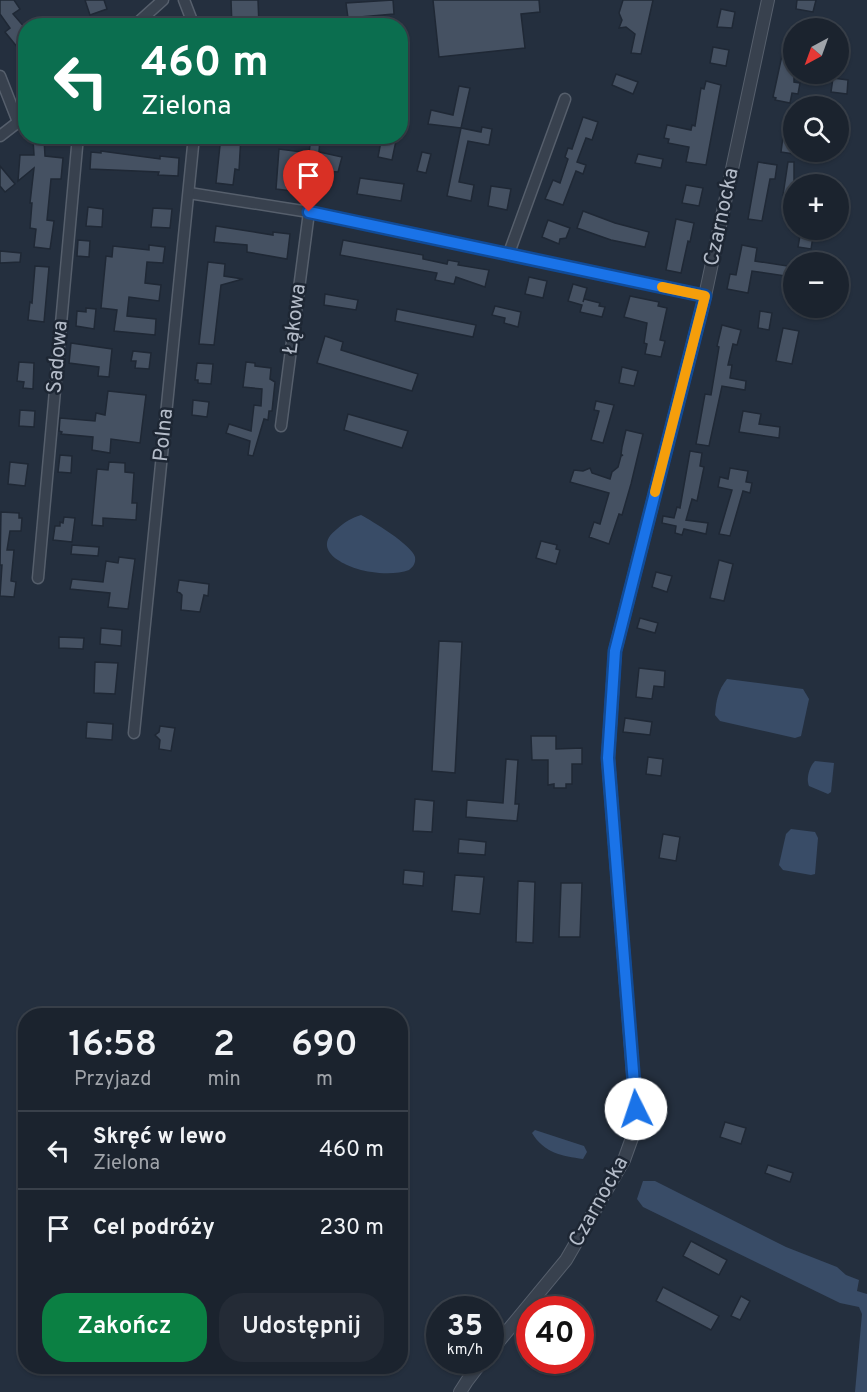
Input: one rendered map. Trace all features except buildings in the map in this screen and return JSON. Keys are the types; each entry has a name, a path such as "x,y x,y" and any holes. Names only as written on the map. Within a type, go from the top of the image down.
{"street":[{"path":"143,18 164,0"},
{"path":"184,0 191,18"},
{"name":"Czarnocka","path":"504,1335 566,1260 624,1160 637,1124 608,758 615,651 705,296 768,0"},
{"path":"0,76 18,111"},
{"path":"508,253 565,99"},
{"path":"0,136 18,122"},
{"name":"Sadowa","path":"38,578 77,144"},
{"name":"Polna","path":"134,734 193,144"},
{"path":"189,193 309,212 705,296"},
{"name":"Łąkowa","path":"281,426 309,212"},
{"path":"460,1392 472,1374"}],"water":[{"path":"361,515 407,546 415,557 414,565 409,570 391,573 364,571 344,564 330,552 327,545 329,537 345,522"},
{"path":"727,679 803,689 809,699 801,736 795,738 720,721 715,715 716,705"},
{"path":"815,761 834,763 831,792 828,794 809,786 809,773"},
{"path":"791,829 815,832 818,838 815,874 783,870 779,865 786,834"},
{"path":"535,1130 584,1146 587,1152 583,1159 554,1152 537,1140 532,1133"},
{"path":"643,1181 655,1181 786,1247 837,1267 846,1275 859,1280 857,1291 867,1294 867,1392 855,1392 862,1314 859,1307 840,1303 643,1207 637,1199"}],"slow traffic":[{"path":"655,492 705,296 662,287"}],"route":[{"path":"309,212 705,296 615,651 608,758 636,1109"}]}
